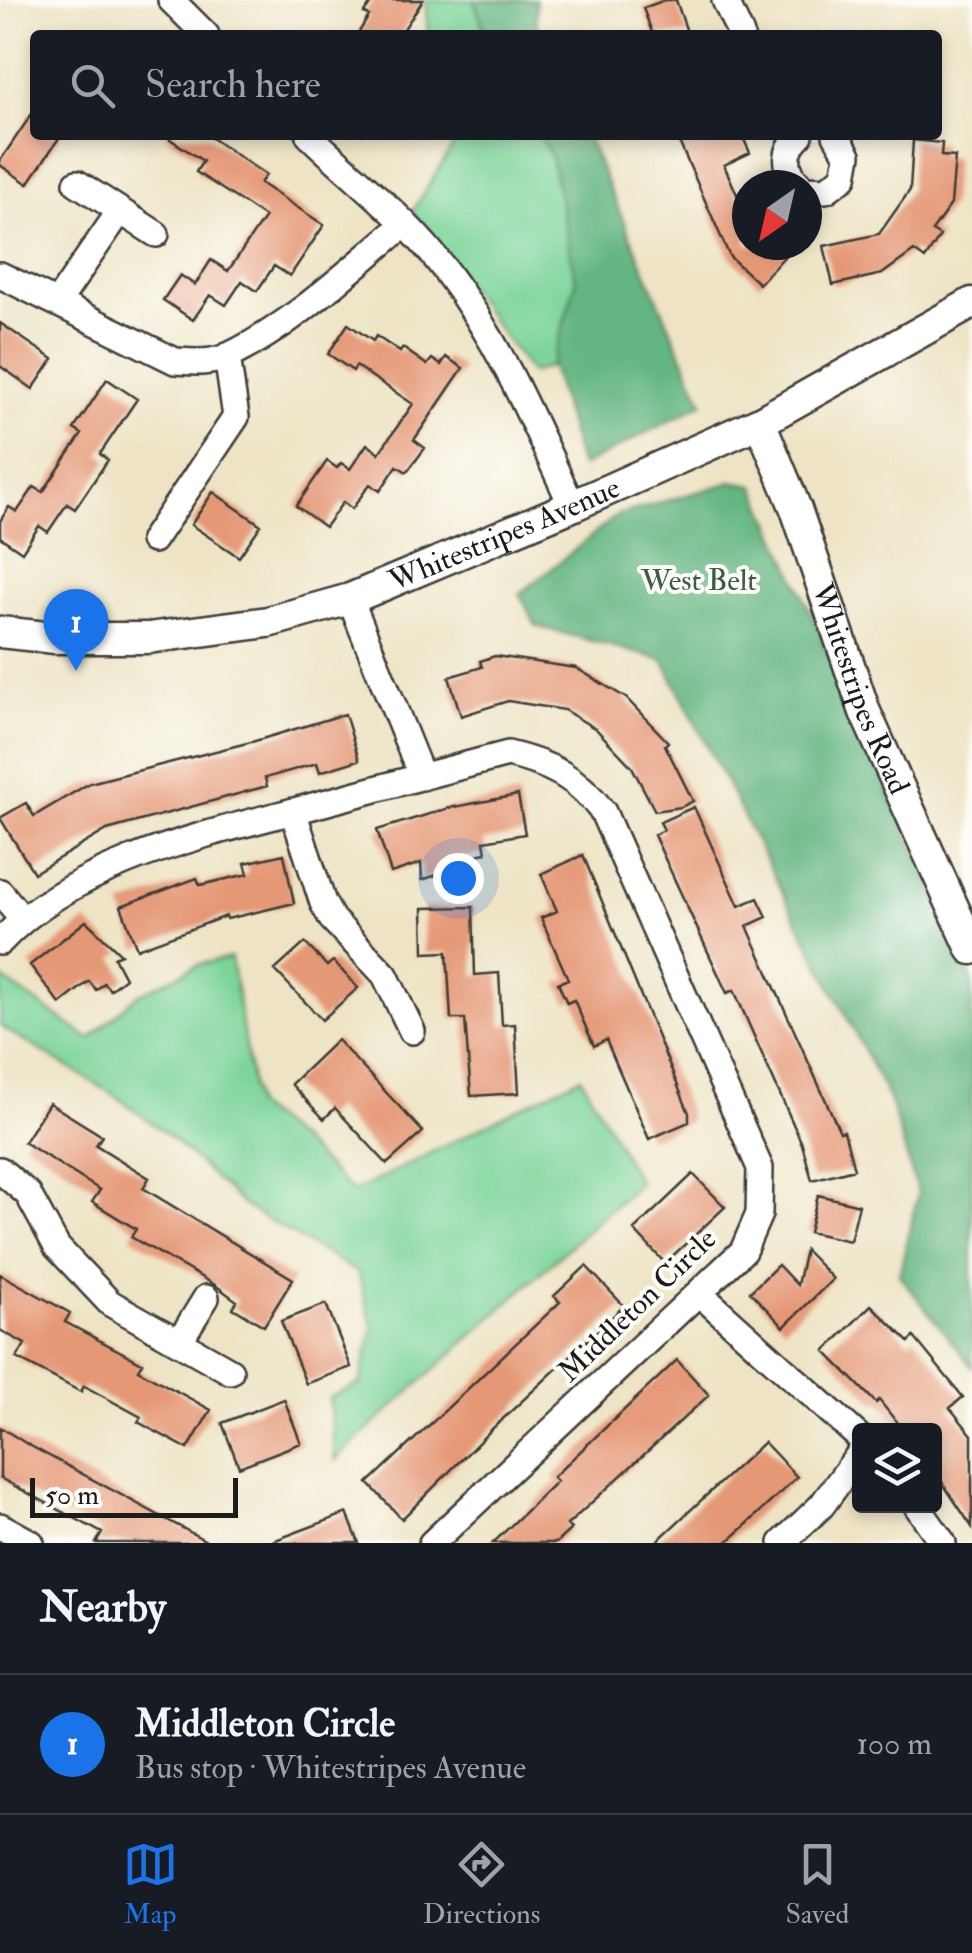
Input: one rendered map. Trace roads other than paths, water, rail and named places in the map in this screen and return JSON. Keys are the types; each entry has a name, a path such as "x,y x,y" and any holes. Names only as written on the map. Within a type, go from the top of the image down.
{"street":[{"path":"172,0 201,30"},
{"path":"725,0 739,30"},
{"path":"313,140 404,224 444,268 500,351 572,506"},
{"path":"790,170 787,166 794,140"},
{"path":"822,190 844,176 848,154 839,140"},
{"path":"77,184 156,234"},
{"path":"58,303 120,211"},
{"path":"0,275 174,361 202,363 228,356 302,309 404,224"},
{"name":"Whitestripes Avenue","path":"0,632 55,638 148,638 268,622 350,599 760,422 972,303"},
{"path":"153,540 236,417 228,356"},
{"name":"Whitestripes Road","path":"760,422 796,509 866,712 972,949"},
{"path":"350,599 422,776"},
{"name":"Middleton Circle","path":"0,942 22,918 53,897 113,868 202,836 422,776 508,754 539,761 568,774 588,791 603,812 760,1168 759,1214 743,1251 432,1543"},
{"path":"293,811 322,902 332,919 385,975 412,1031"},
{"path":"0,892 22,918"},
{"path":"0,1170 28,1194 57,1248 110,1303 230,1372"},
{"path":"699,1293 852,1431"},
{"path":"179,1342 206,1298"},
{"path":"782,1543 822,1504 852,1464"},
{"path":"922,1513 943,1543"},
{"path":"0,1526 32,1543"}],"place":[{"name":"Middleton Circle","path":"76,671"}],"park label":[{"name":"West Belt","path":"699,580"}]}
